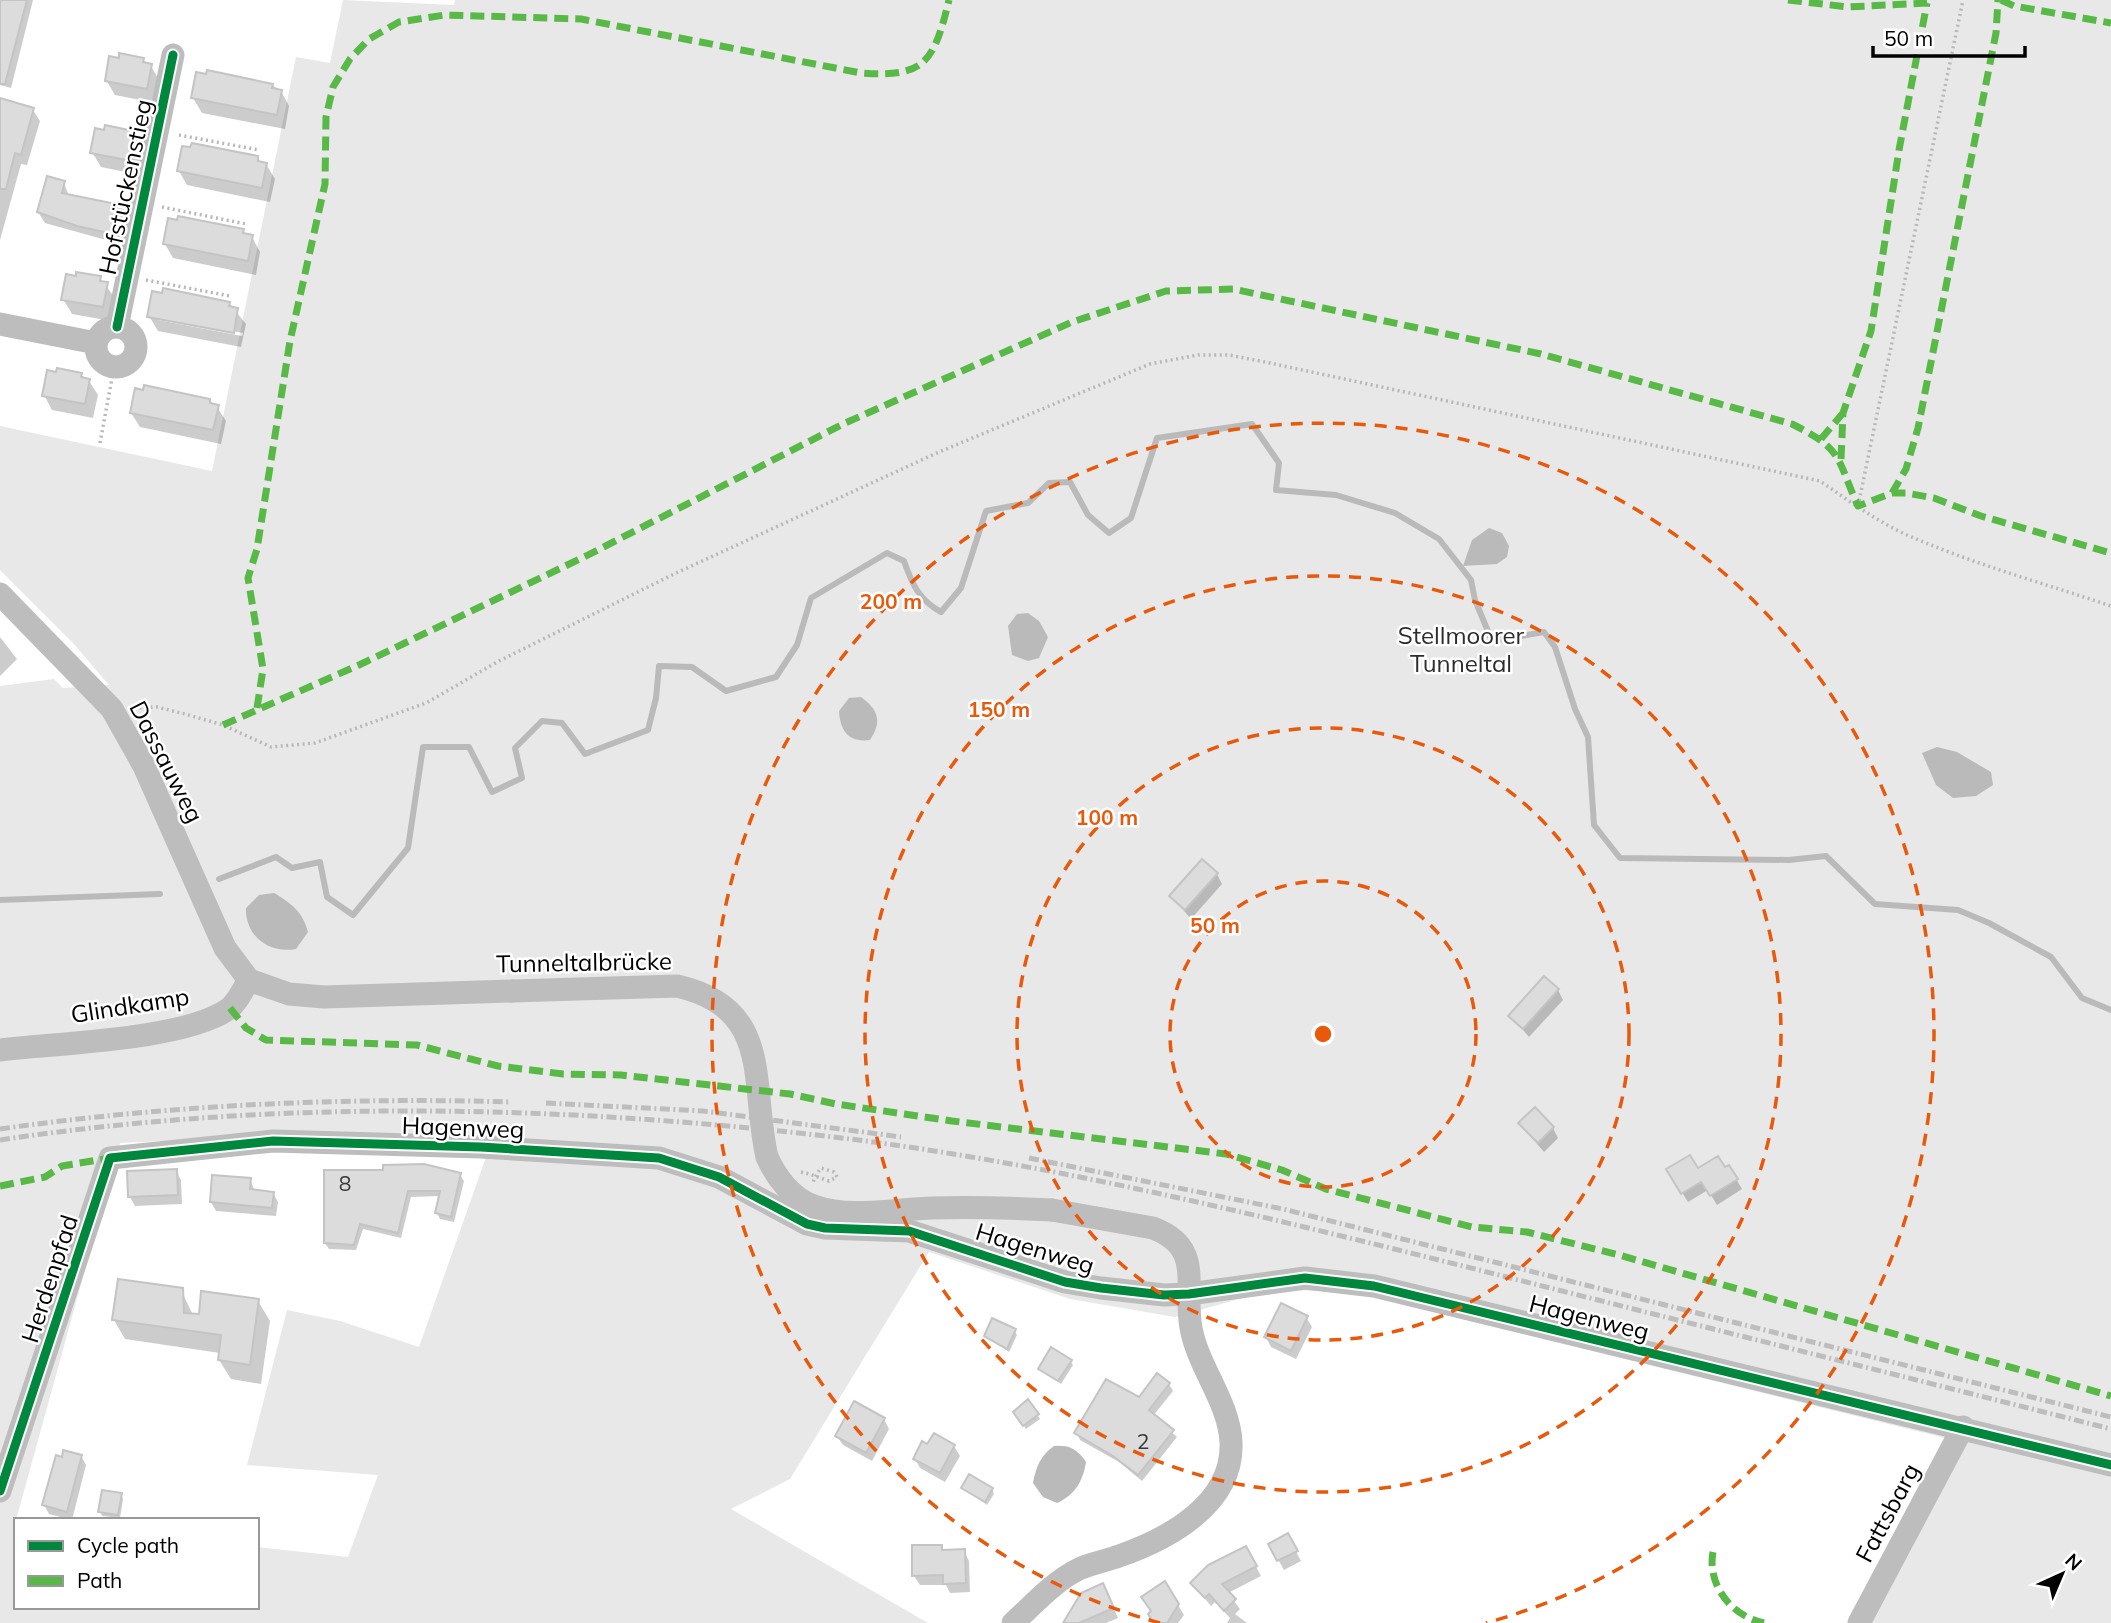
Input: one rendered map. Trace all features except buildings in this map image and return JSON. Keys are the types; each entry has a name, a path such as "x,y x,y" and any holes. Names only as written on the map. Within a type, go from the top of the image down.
{"street":[{"name":"Hofstückenstieg","path":"117,327 173,55"},
{"path":"0,324 96,343"},
{"path":"117,327 133,334 137,347 131,362 114,367 101,361 96,343 103,331 117,327"},
{"name":"Dassauweg","path":"0,594 112,709 144,766 225,948 249,980"},
{"name":"Tunneltalbrücke","path":"249,980 289,994 324,997 677,986 710,997 723,1006 734,1016 751,1043 763,1142 770,1163 792,1192 812,1206 843,1212 933,1208 1052,1209 1134,1223 1168,1234 1187,1257 1193,1342 1226,1421 1231,1443 1227,1462 1212,1500 1194,1517 1157,1541 1078,1569 1013,1623"},
{"name":"Glindkamp","path":"0,1049 169,1031 208,1020 230,1009 249,980"},
{"name":"Hagenweg","path":"110,1158 273,1141 481,1147 659,1158 719,1177 807,1224 825,1228 909,1231 1065,1282 1153,1294 1189,1294 1232,1290 1287,1278 1342,1280 1963,1427 2111,1465"},
{"name":"Herdenpfad","path":"0,1492 110,1158"},
{"name":"Fattsbarg","path":"1859,1623 1963,1427"}],"path":[{"path":"1858,506 1963,0"},
{"path":"158,131 259,150"},
{"path":"143,203 246,224"},
{"path":"127,276 230,296"},
{"path":"112,709 158,707 185,713 223,725 271,747 315,743 426,703 499,661 636,592 939,452 1150,364 1198,355 1229,355 1819,481 1906,534 2000,570 2111,606"},
{"path":"100,443 114,367"},
{"path":"813,1182 821,1168 834,1172 836,1177 829,1181 822,1178"}],"green space":[{"name":"Stellmoorer Tunneltal","path":"343,0 454,5 455,0 2111,0 2111,1623 1868,1623 1945,1438 1349,1291 1271,1290 1175,1317 1070,1299 929,1252 790,1479 731,1509 928,1623 0,1623 0,686 54,679 63,688 109,685 73,643 0,570 0,426 212,471 296,57 330,63","holes":["327,1134 487,1137 485,1160 419,1347 340,1321 287,1310 247,1465 378,1475 348,1557 259,1547 259,1609 14,1609 14,1518 17,1518 120,1143"]}],"shaded area":[{"path":"1489,528 1502,533 1509,546 1507,557 1497,564 1463,566 1472,540"},
{"path":"1028,613 1039,621 1048,637 1039,658 1028,661 1012,655 1008,626 1017,614"},
{"path":"861,697 872,707 877,717 876,728 870,740 851,737 843,729 840,718 839,711 849,698"},
{"path":"1937,747 1957,752 1991,772 1993,785 1976,796 1953,798 1936,785 1922,753"},
{"path":"274,893 296,909 306,925 308,932 296,949 268,946 254,935 250,927 246,908 259,895"},
{"path":"1054,1446 1073,1449 1086,1462 1077,1487 1057,1503 1043,1497 1033,1483 1039,1462"}],"waterway":[{"path":"219,879 276,857 292,868 320,862 327,897 353,915 408,848 423,747 469,747 492,792 522,778 515,748 542,721 562,723 585,754 648,730 656,698 659,666 692,667 726,691 776,677 797,645 811,598 887,553 904,561 917,591 941,612 961,588 986,511 1028,503 1049,483 1070,482 1088,515 1109,533 1131,518 1157,438 1252,424 1279,463 1276,490 1336,495 1395,513 1439,539 1471,580 1475,600 1492,641 1544,632 1555,647 1575,709 1588,737 1594,825 1620,858 1789,860 1826,856 1875,904 1958,910 1989,923 2051,957 2082,998 2111,1010"},
{"path":"0,900 160,894"}],"railway":[{"path":"0,1129 127,1114 255,1105 383,1101 511,1102"},
{"path":"546,1103 703,1111 901,1137"},
{"path":"0,1140 211,1117 425,1111 639,1119 850,1139 1010,1164 1247,1214 2111,1429"},
{"path":"1029,1158 1283,1209 2111,1417"}],"marked path":[{"path":"257,708 263,669 248,578 257,549 290,341 325,184 326,117 333,87 350,59 369,39 399,22 445,15 581,19 861,73 883,74 913,68 924,61 938,38 949,0"},
{"path":"1788,0 1848,7 1927,3 1932,0"},
{"path":"1892,493 1906,469 1918,428 1996,33 1998,0"},
{"path":"2001,0 2014,6 2111,23"},
{"path":"1841,459 1843,413 1871,331 1899,150 1927,3"},
{"path":"223,725 359,665 586,556 843,424 1072,322 1166,291 1233,289 1541,354 1792,424 1830,448 1841,465 1858,506 1892,493 1934,498 1981,516 2111,553"},
{"path":"1821,439 1843,413"},
{"path":"230,1008 246,1028 266,1040 417,1045 498,1066 563,1074 621,1075 790,1094 836,1104 952,1121 1226,1154 1282,1170 1326,1189 1472,1227 1527,1232 1619,1255 2111,1396"},
{"path":"0,1186 45,1177 62,1166 110,1158"},
{"path":"1713,1552 1714,1576 1724,1597 1741,1614 1764,1623"}],"cycle path":[{"path":"117,327 173,55"},
{"path":"0,1491 110,1158 273,1141 481,1147 659,1158 719,1177 807,1224 825,1228 909,1231 1065,1282 1164,1295 1305,1278 1374,1286 2111,1465"}]}
